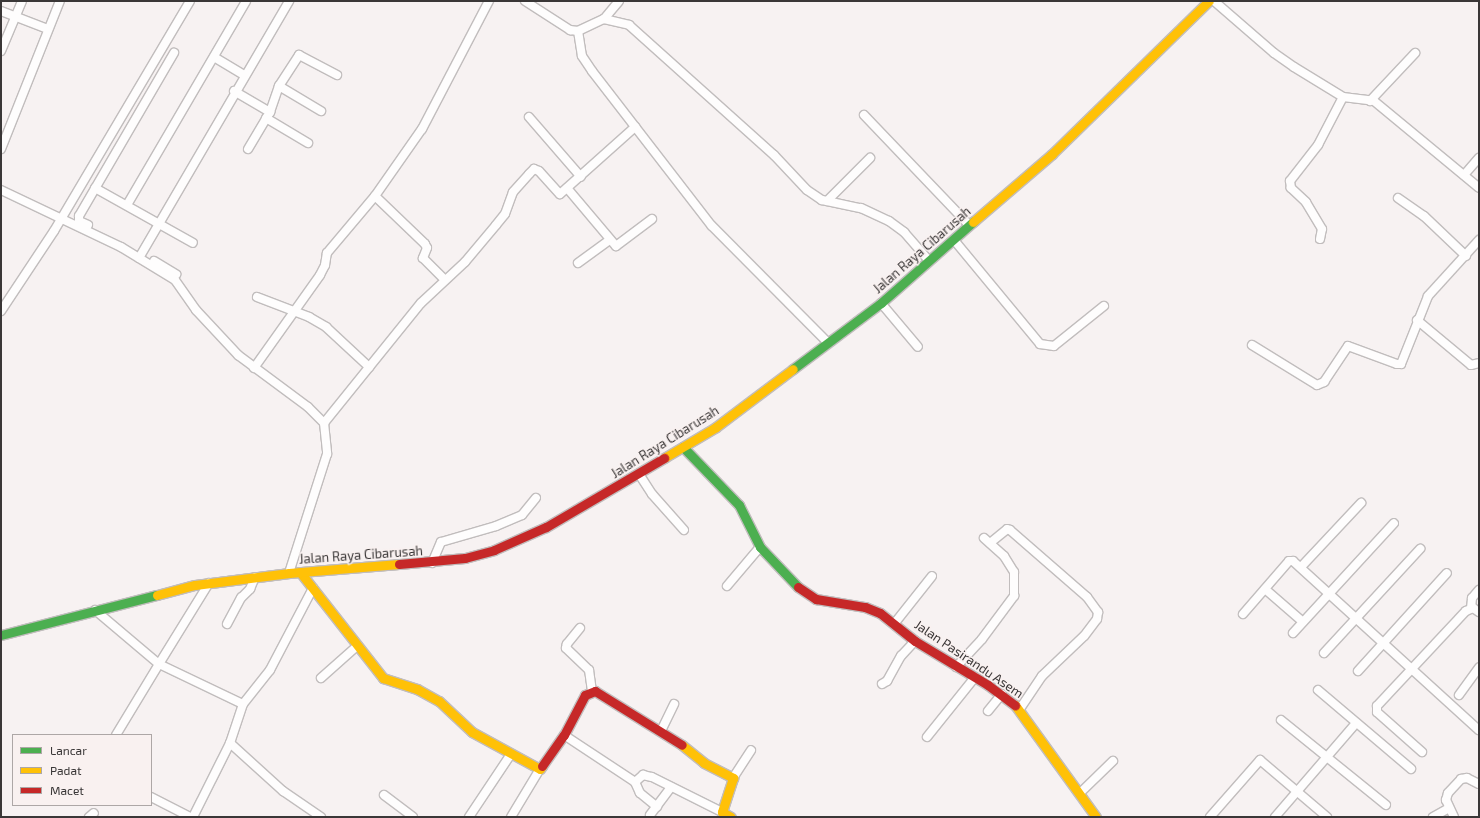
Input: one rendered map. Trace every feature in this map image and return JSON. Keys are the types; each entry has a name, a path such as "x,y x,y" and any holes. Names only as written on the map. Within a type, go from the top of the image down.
{"main road":[{"name":"Jalan Raya Cibarusah","path":"1,635 152,595 209,583 300,572 432,563 474,556 508,545 563,518 639,474 743,408 881,303 1058,149 1209,1"},
{"name":"Jalan Pasirandu Asem","path":"683,447 739,505 760,547 792,583 810,596 828,602 872,609 915,641 1002,694 1020,709 1057,765 1080,793 1096,817"},
{"path":"300,572 383,678 417,689 439,701 472,732 540,769 564,735 585,695 592,691 604,695 661,731 704,762 733,778 722,812 731,817"}],"street":[{"path":"1,51 22,1"},
{"path":"1,149 3,134 60,1"},
{"path":"1,310 31,269 190,1"},
{"path":"127,205 246,1"},
{"path":"140,256 234,91 289,1"},
{"path":"254,368 320,275 325,265 327,252 375,196 422,129 489,1"},
{"path":"604,20 619,1"},
{"path":"1214,1 1274,53 1343,97 1354,101 1370,101 1378,104 1479,188"},
{"path":"528,2 561,26 578,31 604,20 624,22 635,30 774,156 807,190 827,202 861,208 889,221 904,232 929,261"},
{"path":"1,11 48,29"},
{"path":"578,31 582,56 712,226 828,343"},
{"path":"174,53 96,188 79,221 140,256 175,280 196,310 238,355 308,407 324,423 327,454 289,573"},
{"path":"1370,101 1415,53"},
{"path":"248,149 268,115 279,86 300,54 337,75"},
{"path":"214,56 244,75"},
{"path":"279,86 321,111"},
{"path":"234,91 308,143"},
{"path":"1320,239 1322,229 1306,202 1291,188 1290,181 1318,146 1343,97"},
{"path":"864,115 970,226"},
{"path":"530,117 581,177"},
{"path":"324,423 421,303 465,262 505,214 513,192 531,171 539,171 560,194 581,177 635,127"},
{"path":"827,202 870,158"},
{"path":"1464,175 1479,158"},
{"path":"96,188 193,243"},
{"path":"567,188 610,240 619,246 652,218"},
{"path":"1,190 176,274"},
{"path":"375,196 425,244 427,248 423,258 445,280"},
{"path":"1398,198 1424,216 1466,256"},
{"path":"578,263 610,240"},
{"path":"954,240 1040,344 1054,346 1104,306"},
{"path":"1252,345 1291,371 1320,385 1349,346 1392,363 1401,364 1417,320 1428,296 1479,240"},
{"path":"257,297 295,310 326,327 369,366"},
{"path":"881,303 918,346"},
{"path":"1417,320 1471,365 1479,363"},
{"path":"639,474 652,494 684,530"},
{"path":"432,563 441,542 496,526 522,515 536,498"},
{"path":"1301,568 1361,503"},
{"path":"1293,633 1394,523"},
{"path":"956,666 982,639 1014,596 1014,572 1004,556 987,540 1007,529 1010,530 1087,598 1098,612 1097,619 1084,636 1042,676 1020,709"},
{"path":"727,586 760,547"},
{"path":"1324,653 1420,549"},
{"path":"1243,614 1289,562 1296,562 1479,730"},
{"path":"1358,671 1447,573"},
{"path":"894,624 932,576"},
{"path":"227,624 241,598 250,589 255,577"},
{"path":"117,734 158,664 209,583"},
{"path":"152,798 191,817 230,743 243,704 270,670 313,588"},
{"path":"1265,589 1303,622"},
{"path":"1422,752 1376,710 1380,701 1462,615 1475,610 1472,598 1479,590"},
{"path":"95,610 158,664 243,704"},
{"path":"580,628 566,648 589,670 592,691"},
{"path":"882,684 901,656 915,641"},
{"path":"321,678 357,646"},
{"path":"1459,695 1479,667"},
{"path":"927,737 975,677"},
{"path":"1318,690 1412,769"},
{"path":"988,711 1002,694"},
{"path":"661,731 674,704"},
{"path":"1282,720 1326,758 1386,805"},
{"path":"1274,817 1356,723"},
{"path":"564,735 635,782 640,792 657,807"},
{"path":"230,743 283,791 321,817"},
{"path":"733,778 751,750"},
{"path":"469,817 511,754"},
{"path":"1080,793 1112,760"},
{"path":"1210,817 1260,760 1327,817"},
{"path":"511,817 540,769"},
{"path":"635,782 643,775 648,775 722,812"},
{"path":"1454,817 1446,798 1459,781 1467,778 1479,784"},
{"path":"650,815 671,787"},
{"path":"384,795 413,817"},
{"path":"1433,817 1450,808"}],"traffic: fast":[{"path":"793,369 881,303 973,222"},
{"path":"683,447 739,505 760,547 798,587"},
{"path":"1,635 157,595"}],"traffic: slow":[{"path":"973,222 1052,154 1209,1"},
{"path":"664,458 716,427 793,369"},
{"path":"157,595 195,585 289,573 399,564"},
{"path":"300,572 383,678 417,689 439,701 472,732 540,769 542,766"},
{"path":"1015,705 1096,817"},
{"path":"682,745 704,763 733,778 722,812 731,817"}],"traffic: jam":[{"path":"399,564 465,558 494,550 546,527 664,458"},
{"path":"798,587 816,599 865,607 880,613 915,641 988,685 1015,705"},
{"path":"542,766 564,735 585,695 595,691 682,745"}]}
